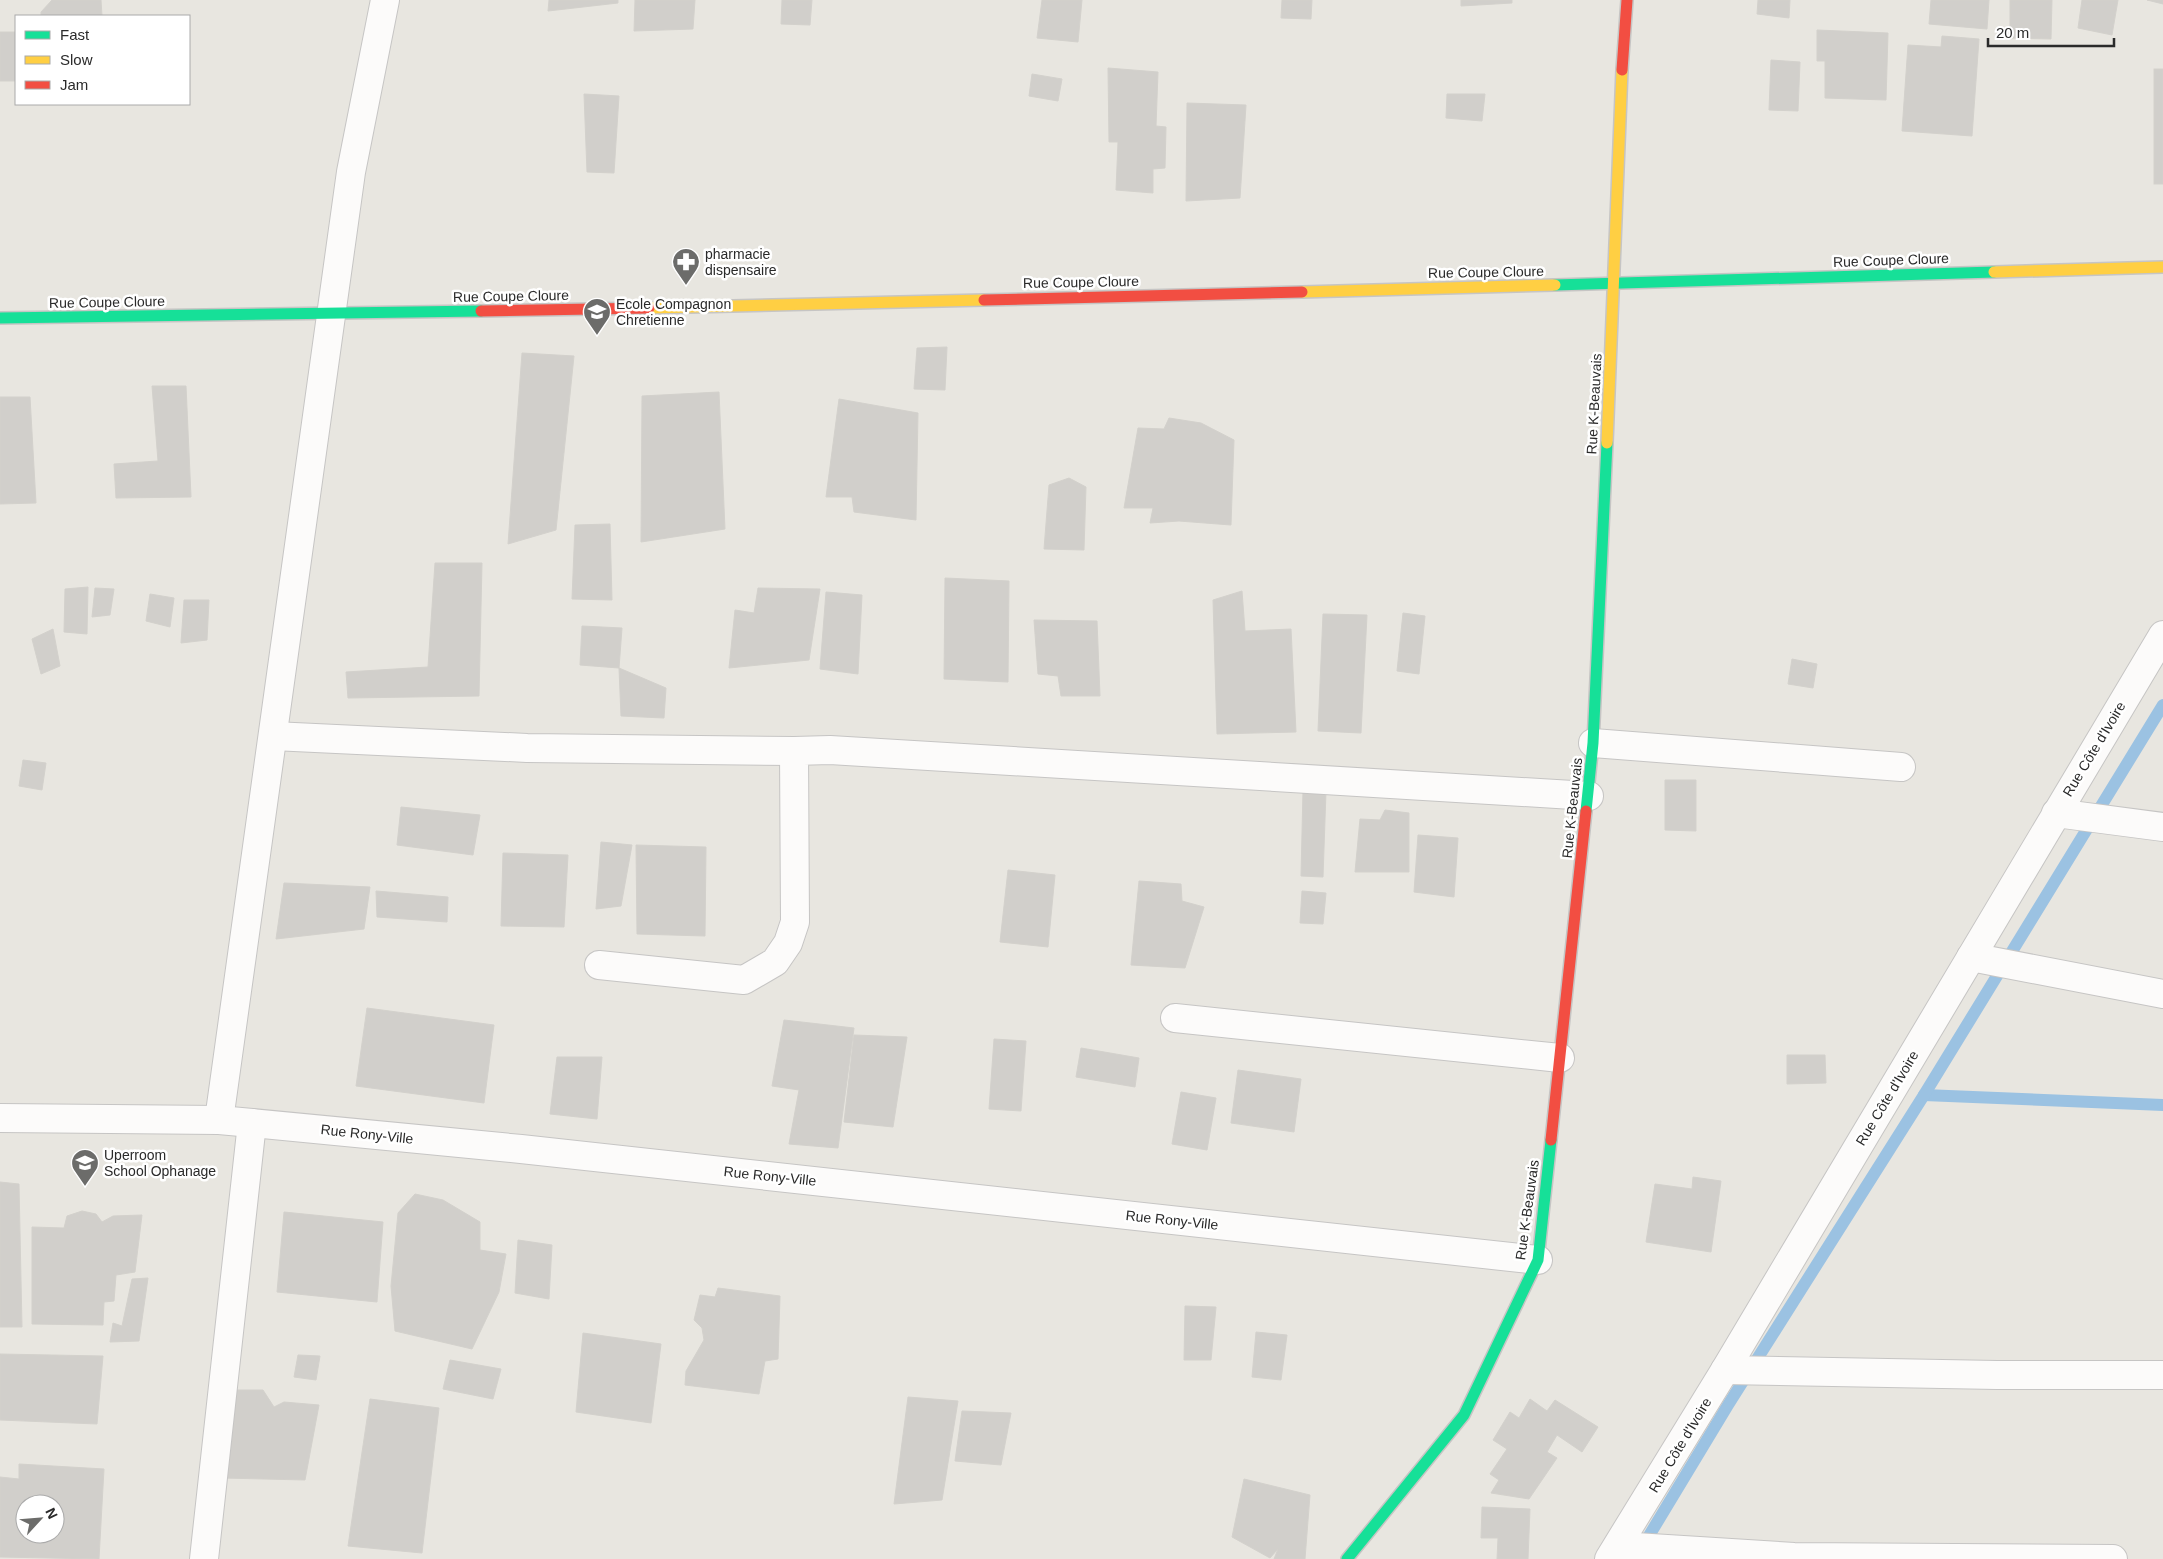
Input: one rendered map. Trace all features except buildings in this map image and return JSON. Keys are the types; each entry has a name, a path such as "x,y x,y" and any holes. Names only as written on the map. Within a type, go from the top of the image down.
{"street":[{"path":"219,1120 351,172 385,0"},
{"name":"Rue K-Beauvais","path":"1347,1559 1464,1415 1538,1260 1589,796 1593,743 1615,284 1623,40 1627,0"},
{"name":"Rue Coupe Cloure","path":"0,318 332,315 1615,284 2163,267"},
{"name":"Rue Côte d'Ivoire","path":"1614,1553 2163,635"},
{"path":"273,736 527,748 830,750 874,755 1589,796"},
{"path":"1593,743 1901,767"},
{"path":"599,965 744,980 775,962 788,943 795,922 794,751"},
{"path":"2056,813 2163,827"},
{"path":"1971,957 2163,994"},
{"path":"1175,1018 1560,1058"},
{"name":"Rue Rony-Ville","path":"0,1118 219,1120 252,1123 521,1149 1538,1260"},
{"path":"204,1559 252,1123"},
{"path":"1725,1370 1998,1376 2163,1375"},
{"path":"1614,1553 2113,1559"}],"waterway":[{"path":"1641,1549 1728,1405 1924,1095 2163,705"},
{"path":"1924,1095 2163,1105"}],"traffic: fast":[{"path":"1555,285 1994,272"},
{"path":"0,318 481,311"},
{"path":"1586,811 1593,743 1607,443"},
{"path":"1347,1559 1464,1415 1538,1260 1551,1140"}],"traffic: slow":[{"path":"1607,443 1622,70"},
{"path":"1994,272 2163,267"},
{"path":"1302,292 1555,285"},
{"path":"649,308 984,300"}],"traffic: jam":[{"path":"1622,70 1627,0"},
{"path":"984,300 1302,292"},
{"path":"481,311 649,308"},
{"path":"1551,1140 1586,811"}],"place":[{"name":"pharmacie dispensaire","path":"686,286"},
{"name":"Ecole Compagnon Chretienne","path":"597,336"},
{"name":"Uperroom School Ophanage","path":"85,1187"}]}
